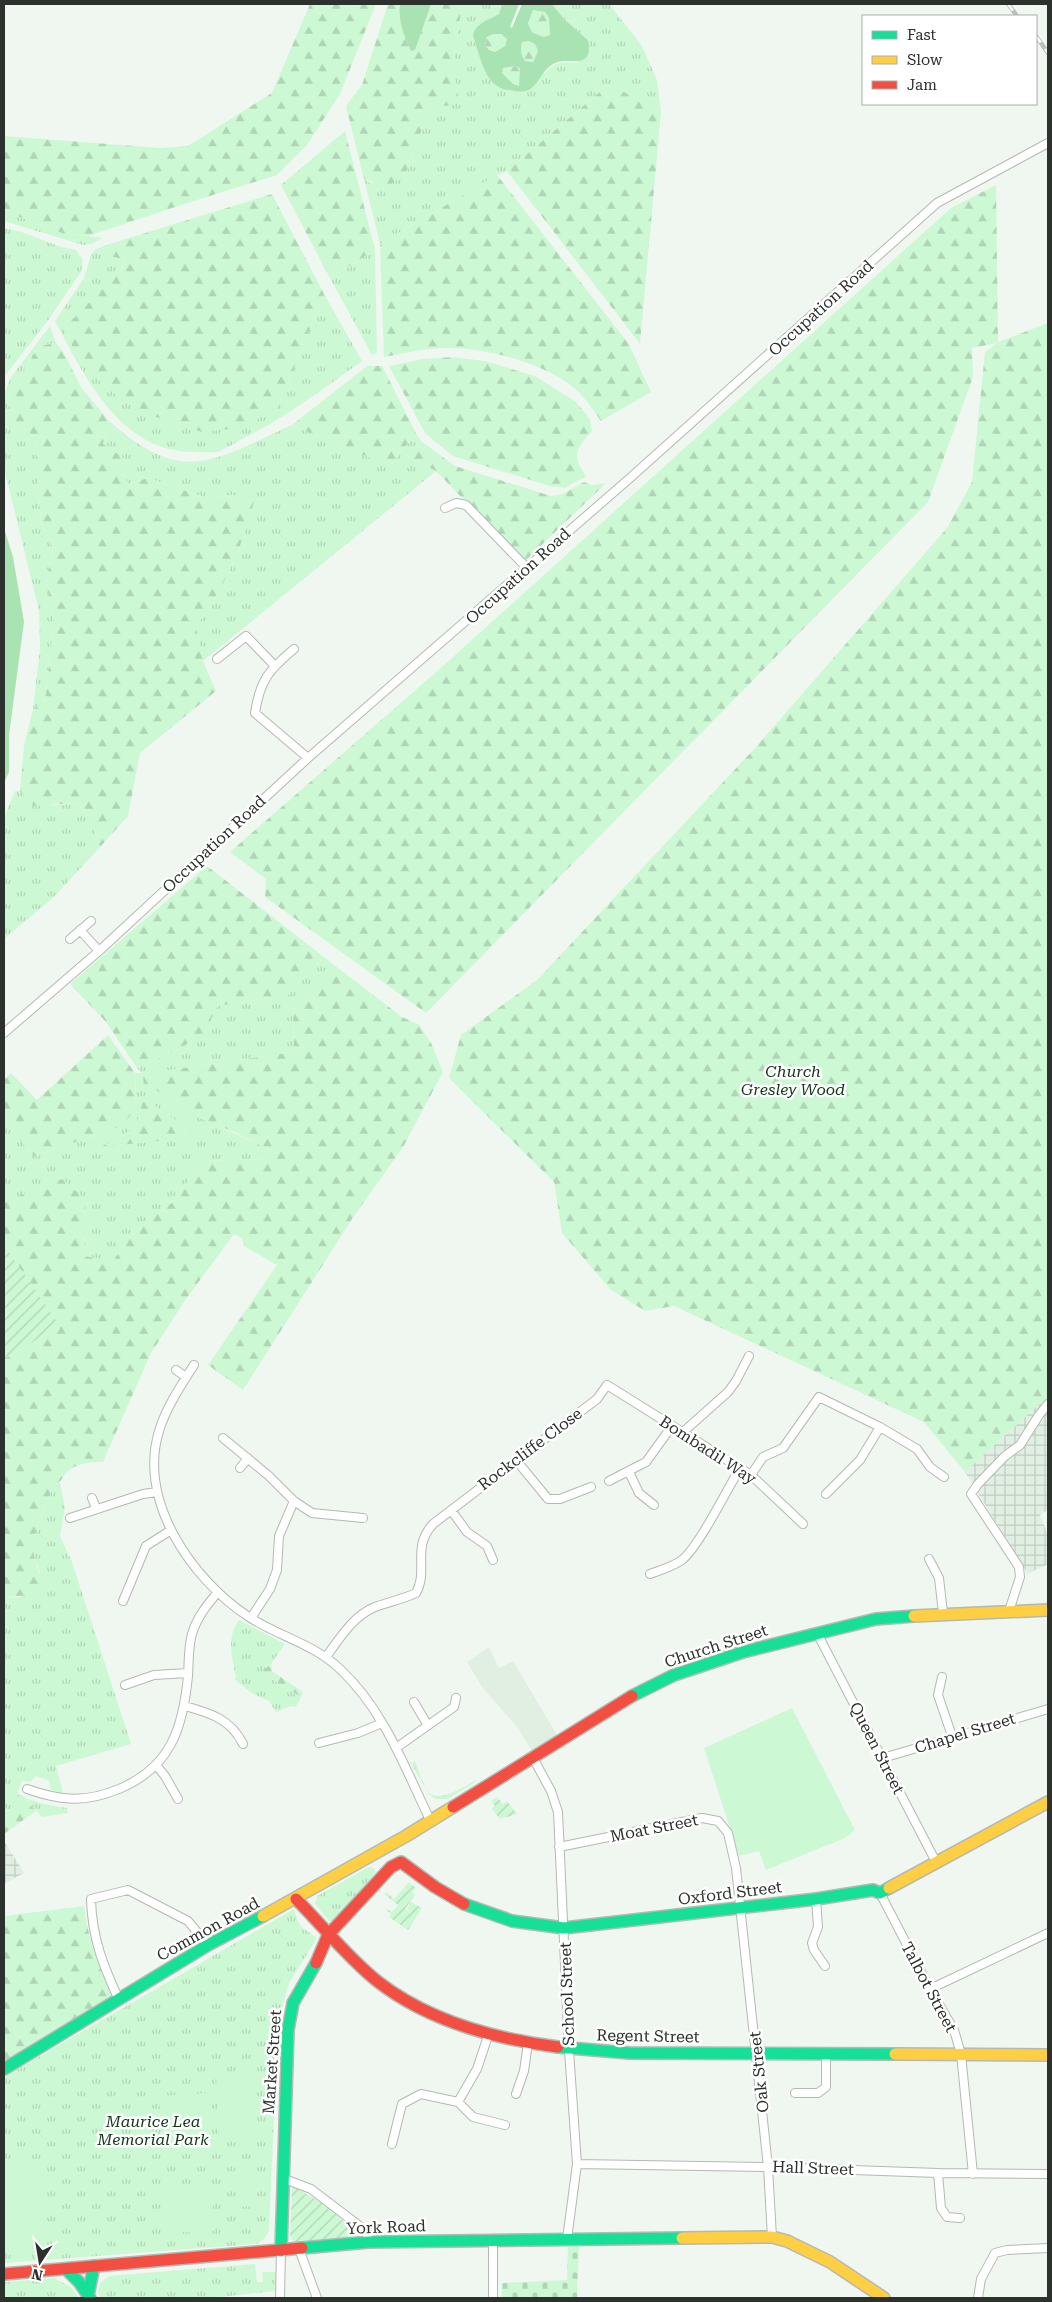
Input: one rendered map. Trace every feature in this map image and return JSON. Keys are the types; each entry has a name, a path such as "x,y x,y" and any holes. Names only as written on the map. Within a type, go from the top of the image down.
{"street":[{"name":"Occupation Road","path":"4,1033 99,951 308,758 527,568 938,203 1048,143"},
{"path":"445,508 456,503 466,505 527,568"},
{"path":"217,659 246,636 274,665"},
{"path":"294,649 274,665 258,690 255,713 308,758"},
{"path":"70,939 91,921"},
{"path":"80,930 99,951"},
{"path":"682,1433 728,1392 749,1356"},
{"path":"194,1365 186,1376 160,1428 154,1468 157,1492 172,1530 196,1566 218,1592 251,1618 308,1645 326,1657 349,1677 382,1723 430,1820"},
{"path":"176,1370 186,1376"},
{"name":"Bombadil Way","path":"607,1385 751,1475 802,1524"},
{"name":"Rockcliffe Close","path":"326,1657 340,1638 363,1614 374,1607 416,1593 421,1585 421,1550 424,1533 450,1510 597,1399 607,1385"},
{"path":"751,1475 763,1457 784,1448 819,1397 880,1427 917,1449 930,1467 944,1477"},
{"path":"1009,1611 1020,1577 1019,1567 971,1494 1005,1456 1020,1445 1048,1404"},
{"path":"609,1481 646,1462 672,1426"},
{"path":"826,1494 860,1460 880,1427"},
{"path":"223,1438 248,1458 294,1501 312,1513 362,1518"},
{"path":"240,1468 248,1458"},
{"path":"516,1460 548,1499 560,1499 592,1487"},
{"path":"650,1574 667,1568 683,1559 698,1539 740,1468"},
{"path":"629,1472 639,1493 654,1505"},
{"path":"70,1518 96,1508 157,1492"},
{"path":"92,1498 96,1508"},
{"path":"251,1618 270,1589 277,1570 279,1536 294,1501"},
{"path":"346,1517 347,1508"},
{"path":"450,1510 467,1532 487,1546 493,1560"},
{"path":"122,1601 146,1546 172,1530"},
{"path":"929,1559 939,1578 943,1613"},
{"path":"27,1789 51,1798 93,1798 131,1784 156,1765 169,1749 178,1732 185,1706 189,1646 192,1634 205,1607 218,1592"},
{"name":"Church Street","path":"430,1820 618,1703 674,1675 743,1652 876,1619 943,1613 1048,1610"},
{"name":"Queen Street","path":"817,1633 936,1862"},
{"path":"125,1685 154,1675 188,1673"},
{"path":"942,1677 938,1695 952,1736"},
{"path":"396,1748 427,1724 454,1707 456,1698"},
{"path":"414,1702 427,1724"},
{"path":"185,1706 211,1713 225,1721 239,1734 243,1744"},
{"name":"Chapel Street","path":"883,1758 1048,1709"},
{"path":"319,1743 358,1733 382,1723"},
{"name":"School Street","path":"532,1756 556,1801 558,1812 569,2051 577,2164 567,2239"},
{"path":"156,1765 165,1776 178,1799"},
{"name":"Oxford Street","path":"407,1865 444,1893 481,1912 532,1927 564,1928 816,1899 872,1890 880,1893 1048,1802"},
{"name":"Moat Street","path":"559,1847 702,1818 718,1821 728,1833 732,1846 739,1908"},
{"name":"Common Road","path":"4,2069 208,1945 296,1899 430,1820"},
{"name":"Market Street","path":"281,2251 282,2178 290,2016 293,2003 322,1951 328,1935 391,1867 401,1862 407,1865"},
{"path":"119,2000 101,1960 92,1923 91,1899 128,1890 188,1921 208,1945"},
{"name":"Talbot Street","path":"880,1893 930,1989 954,2030 961,2054 973,2174"},
{"name":"Regent Street","path":"296,1899 328,1935 337,1941 383,1986 404,1999 454,2024 488,2036 569,2051 1048,2055"},
{"path":"816,1899 818,1927 812,1943 814,1950 825,1966"},
{"name":"Oak Street","path":"739,1908 757,2053 768,2167 772,2237"},
{"path":"930,1989 1048,1933"},
{"path":"458,2102 477,2069 488,2036"},
{"path":"516,2094 524,2071 528,2043"},
{"path":"795,2093 818,2093 826,2086 826,2054"},
{"path":"392,2144 402,2104 421,2094 458,2102 473,2117 505,2125"},
{"name":"Hall Street","path":"577,2164 768,2167 973,2174 1048,2174"},
{"path":"938,2173 941,2208 947,2217 960,2218"},
{"path":"282,2178 311,2189 366,2231 369,2242"},
{"name":"York Road","path":"4,2274 369,2242 493,2242 567,2239 772,2237 796,2244 884,2298"},
{"path":"492,2298 493,2242"},
{"path":"978,2298 981,2279 995,2253 1008,2250 1048,2248"},
{"path":"299,2249 317,2298"},
{"path":"280,2298 281,2251"},
{"path":"89,2297 94,2266"},
{"path":"66,2269 79,2282 89,2297"}],"shaded area":[{"path":"400,4 431,4 415,50 411,51 404,34 400,17"},
{"path":"502,4 519,4 510,27 512,28 522,4 552,4 564,19 588,40 589,50 587,56 579,61 555,63 527,91 505,90 494,83 485,71 473,36 479,25 499,14","holes":["533,10 545,12 549,18 550,35 544,37 531,32 528,23","493,34 501,34 507,39 505,46 495,52 489,50 485,45 487,37","529,41 535,44 538,51 533,62 525,61 521,50 522,42","515,66 520,68 519,86 513,84 502,73 503,68"]},
{"path":"4,528 13,557 24,622 9,735 9,772 4,783"},
{"path":"1048,1400 1048,1510 1040,1515 1048,1535 1048,1564 1028,1574 965,1472 1039,1404"},
{"path":"489,1647 499,1668 513,1661 557,1735 532,1751 518,1728 482,1687 467,1662"},
{"path":"4,1841 24,1873 4,1884"}],"green space":[{"path":"310,4 376,4 340,94 307,145 277,175 88,236 62,233 4,211 4,136 160,148 188,146 272,93"},
{"path":"388,4 462,4 453,68 458,95 454,105 430,107 405,175 388,186 364,179 346,106 362,85"},
{"path":"462,4 502,4 499,14 478,25 488,76 544,74 559,63 577,63 588,40 564,19 552,4 609,4 642,46 657,80 661,112 609,84 507,171 497,175 380,244 364,179 370,183 405,175 430,107 458,95 453,68"},
{"path":"533,10 545,12 549,18 550,35 544,37 531,32 528,23"},
{"path":"493,34 501,34 507,39 505,46 495,52 489,50 485,45 487,37"},
{"path":"529,41 535,44 538,51 533,62 525,61 521,52 522,42"},
{"path":"515,66 520,68 520,86 513,84 501,73 503,68"},
{"path":"609,84 661,112 640,344 507,171"},
{"path":"345,131 375,250 330,278 281,185"},
{"path":"497,175 628,343 651,392 601,421 582,395 562,379 548,371 514,359 463,348 440,348 384,357 380,244"},
{"name":"Church Gresley Wood","path":"996,185 998,342 1048,323 1048,1400 1039,1404 965,1472 924,1422 674,1306 645,1311 611,1290 562,1233 554,1182 449,1078 461,1035 537,980 756,747 947,528 972,482 985,352 997,343 972,348 973,377 928,502 426,1013 265,897 266,879 230,852 443,666 951,208"},
{"path":"272,194 324,294 277,410 238,428 202,432 141,412 108,389 82,364 63,329 122,269 124,259 108,256 106,245"},
{"path":"4,211 62,233 103,238 92,244 83,245 4,221"},
{"path":"4,228 76,250 83,260 81,272 49,319 4,377"},
{"path":"106,245 108,256 124,259 122,269 64,329 82,364 277,410 324,294 362,361 290,412 217,452 168,449 145,439 125,425 108,408 79,365 55,321 84,278 91,254 96,249"},
{"path":"375,250 377,353 372,355 330,278"},
{"path":"50,326 56,343 39,346 10,392 9,414 20,426 35,437 41,523 53,551 46,583 54,620 45,703 33,709 40,648 39,611 4,468 4,394 11,377"},
{"path":"56,343 64,353 81,387 109,421 103,444 128,461 124,473 127,484 148,478 207,498 232,495 254,501 238,551 224,582 196,626 203,661 216,691 140,753 128,816 100,847 91,819 77,803 34,806 20,791 24,746 33,709 45,702 54,620 46,583 53,551 41,523 35,437 20,426 9,414 10,392 39,346"},
{"path":"453,357 485,361 535,376 576,402 590,419 592,431 577,452 578,463 586,476 565,488 550,486 453,456 425,433 389,366 423,359"},
{"path":"367,366 382,366 416,433 390,466 292,425"},
{"path":"109,421 135,442 158,455 179,461 199,461 219,457 292,425 390,466 416,433 421,441 407,456 436,471 203,661 196,626 224,582 244,534 254,501 232,495 207,498 148,478 127,484 124,473 103,444"},
{"path":"421,441 455,466 551,496 563,494 584,482 592,485 606,483 524,562 436,471 407,456"},
{"path":"15,791 20,791 32,801 46,805 77,803 91,819 100,847 54,897 4,939 4,818"},
{"path":"207,866 324,957 287,996 217,1006 206,1031 181,1048 137,1068 106,1022 70,984"},
{"path":"324,957 334,965 293,1012 294,1052 143,1074 154,1086 184,1108 270,1150 268,1159 202,1161 174,1201 130,1237 113,1262 84,1256 86,1200 4,1206 4,1122 35,1157 61,1146 108,1133 136,1101 135,1073 142,1073 137,1068 181,1048 205,1031 217,1006 287,996","holes":["142,1102 198,1137 120,1137 137,1124"]},
{"path":"334,965 402,1017 419,1025 431,1043 443,1072 403,1147 352,1219 243,1390 208,1365 277,1265 244,1246 242,1238 234,1234 186,1299 151,1353 103,1462 79,1465 67,1472 55,1484 40,1518 35,1537 34,1555 41,1582 32,1594 4,1598 4,1359 60,1326 4,1246 4,1203 42,1185 63,1179 86,1200 84,1256 113,1261 130,1237 174,1201 202,1161 268,1159 270,1150 234,1132 194,1116 153,1088 144,1088 143,1074 294,1052 293,1012"},
{"path":"108,1035 135,1073 136,1101 134,1111 124,1123 108,1133 61,1146 35,1157 4,1122 4,1080 11,1073 37,1100"},
{"path":"142,1102 150,1102 199,1137 101,1147 124,1135 134,1126"},
{"path":"4,1245 60,1326 4,1359"},
{"path":"60,1483 65,1508 60,1536 72,1562 131,1744 56,1766 63,1793 51,1790 49,1781 36,1776 30,1782 22,1781 17,1794 39,1803 67,1808 68,1813 42,1817 27,1800 4,1814 4,1598 20,1597 40,1572 34,1557 34,1539 51,1492 55,1484"},
{"path":"239,1620 285,1644 271,1664 265,1667 267,1676 301,1697 296,1707 291,1706 276,1712 269,1701 253,1694 234,1679 236,1677 231,1640 232,1633"},
{"path":"271,1664 272,1671 303,1692 301,1697 267,1676 263,1670"},
{"path":"792,1708 855,1830 845,1838 766,1870 759,1851 739,1856 704,1748"},
{"path":"415,1761 426,1788 431,1794 436,1796 447,1794 477,1781 448,1799 435,1799 429,1794 411,1763"},
{"path":"497,1797 503,1804 507,1801 517,1814 500,1819 492,1809 495,1806 491,1801"},
{"path":"27,1800 36,1811 4,1834 4,1814"},
{"path":"369,1867 374,1868 375,1873 334,1921 329,1921 315,1904 317,1896"},
{"path":"409,1882 416,1888 412,1892 415,1895 405,1909 411,1914 407,1909 411,1902 422,1908 408,1930 389,1917 391,1914 383,1907 392,1912 398,1905 384,1894 386,1892 394,1899"},
{"path":"84,1906 88,1930 95,1953 113,1998 4,2061 4,1916"},
{"name":"Maurice Lea Memorial Park","path":"294,1909 300,1925 317,1938 289,1983 278,2022 269,2231 265,2238 257,2244 4,2263 4,2077"},
{"path":"255,2072 258,2140 219,2142 216,2075"},
{"path":"207,2093 209,2139 162,2142 159,2096"},
{"path":"41,2165 47,2245 4,2248 4,2168"},
{"path":"254,2175 256,2206 238,2207 236,2176"},
{"path":"212,2183 214,2231 167,2233 164,2186"},
{"path":"295,2187 326,2206 356,2232 355,2238 293,2242 290,2235 292,2188"},
{"path":"579,2245 577,2298 502,2298 502,2283 567,2280 568,2247"},
{"path":"255,2264 257,2282 263,2282 262,2272 276,2272 275,2291 212,2298 101,2298 98,2292 100,2283 109,2276"},
{"path":"54,2278 71,2287 79,2298 4,2298 4,2282"}],"railway":[{"path":"1008,4 1016,15"},
{"path":"1037,37 1048,53"}],"traffic: fast":[{"path":"632,1696 674,1675 743,1652 876,1619 914,1616"},
{"path":"464,1904 512,1921 564,1928 816,1899 873,1890 880,1893 889,1888"},
{"path":"4,2069 208,1945 263,1916"},
{"path":"281,2251 288,2030 293,2003 316,1963"},
{"path":"558,2047 629,2053 895,2054"},
{"path":"302,2248 369,2242 682,2238"},
{"path":"88,2296 94,2266"},
{"path":"66,2269 79,2282 90,2298"}],"traffic: slow":[{"path":"914,1616 1048,1610"},
{"path":"889,1888 1048,1802"},
{"path":"263,1916 406,1836 453,1807"},
{"path":"895,2054 1048,2055"},
{"path":"682,2238 772,2237 787,2241 830,2262 884,2298"}],"traffic: jam":[{"path":"453,1807 632,1696"},
{"path":"316,1963 328,1935 391,1867 401,1862 435,1887 464,1904"},
{"path":"296,1899 366,1972 397,1995 418,2007 463,2026 486,2033 534,2044 558,2047"},
{"path":"4,2274 302,2248"}]}
